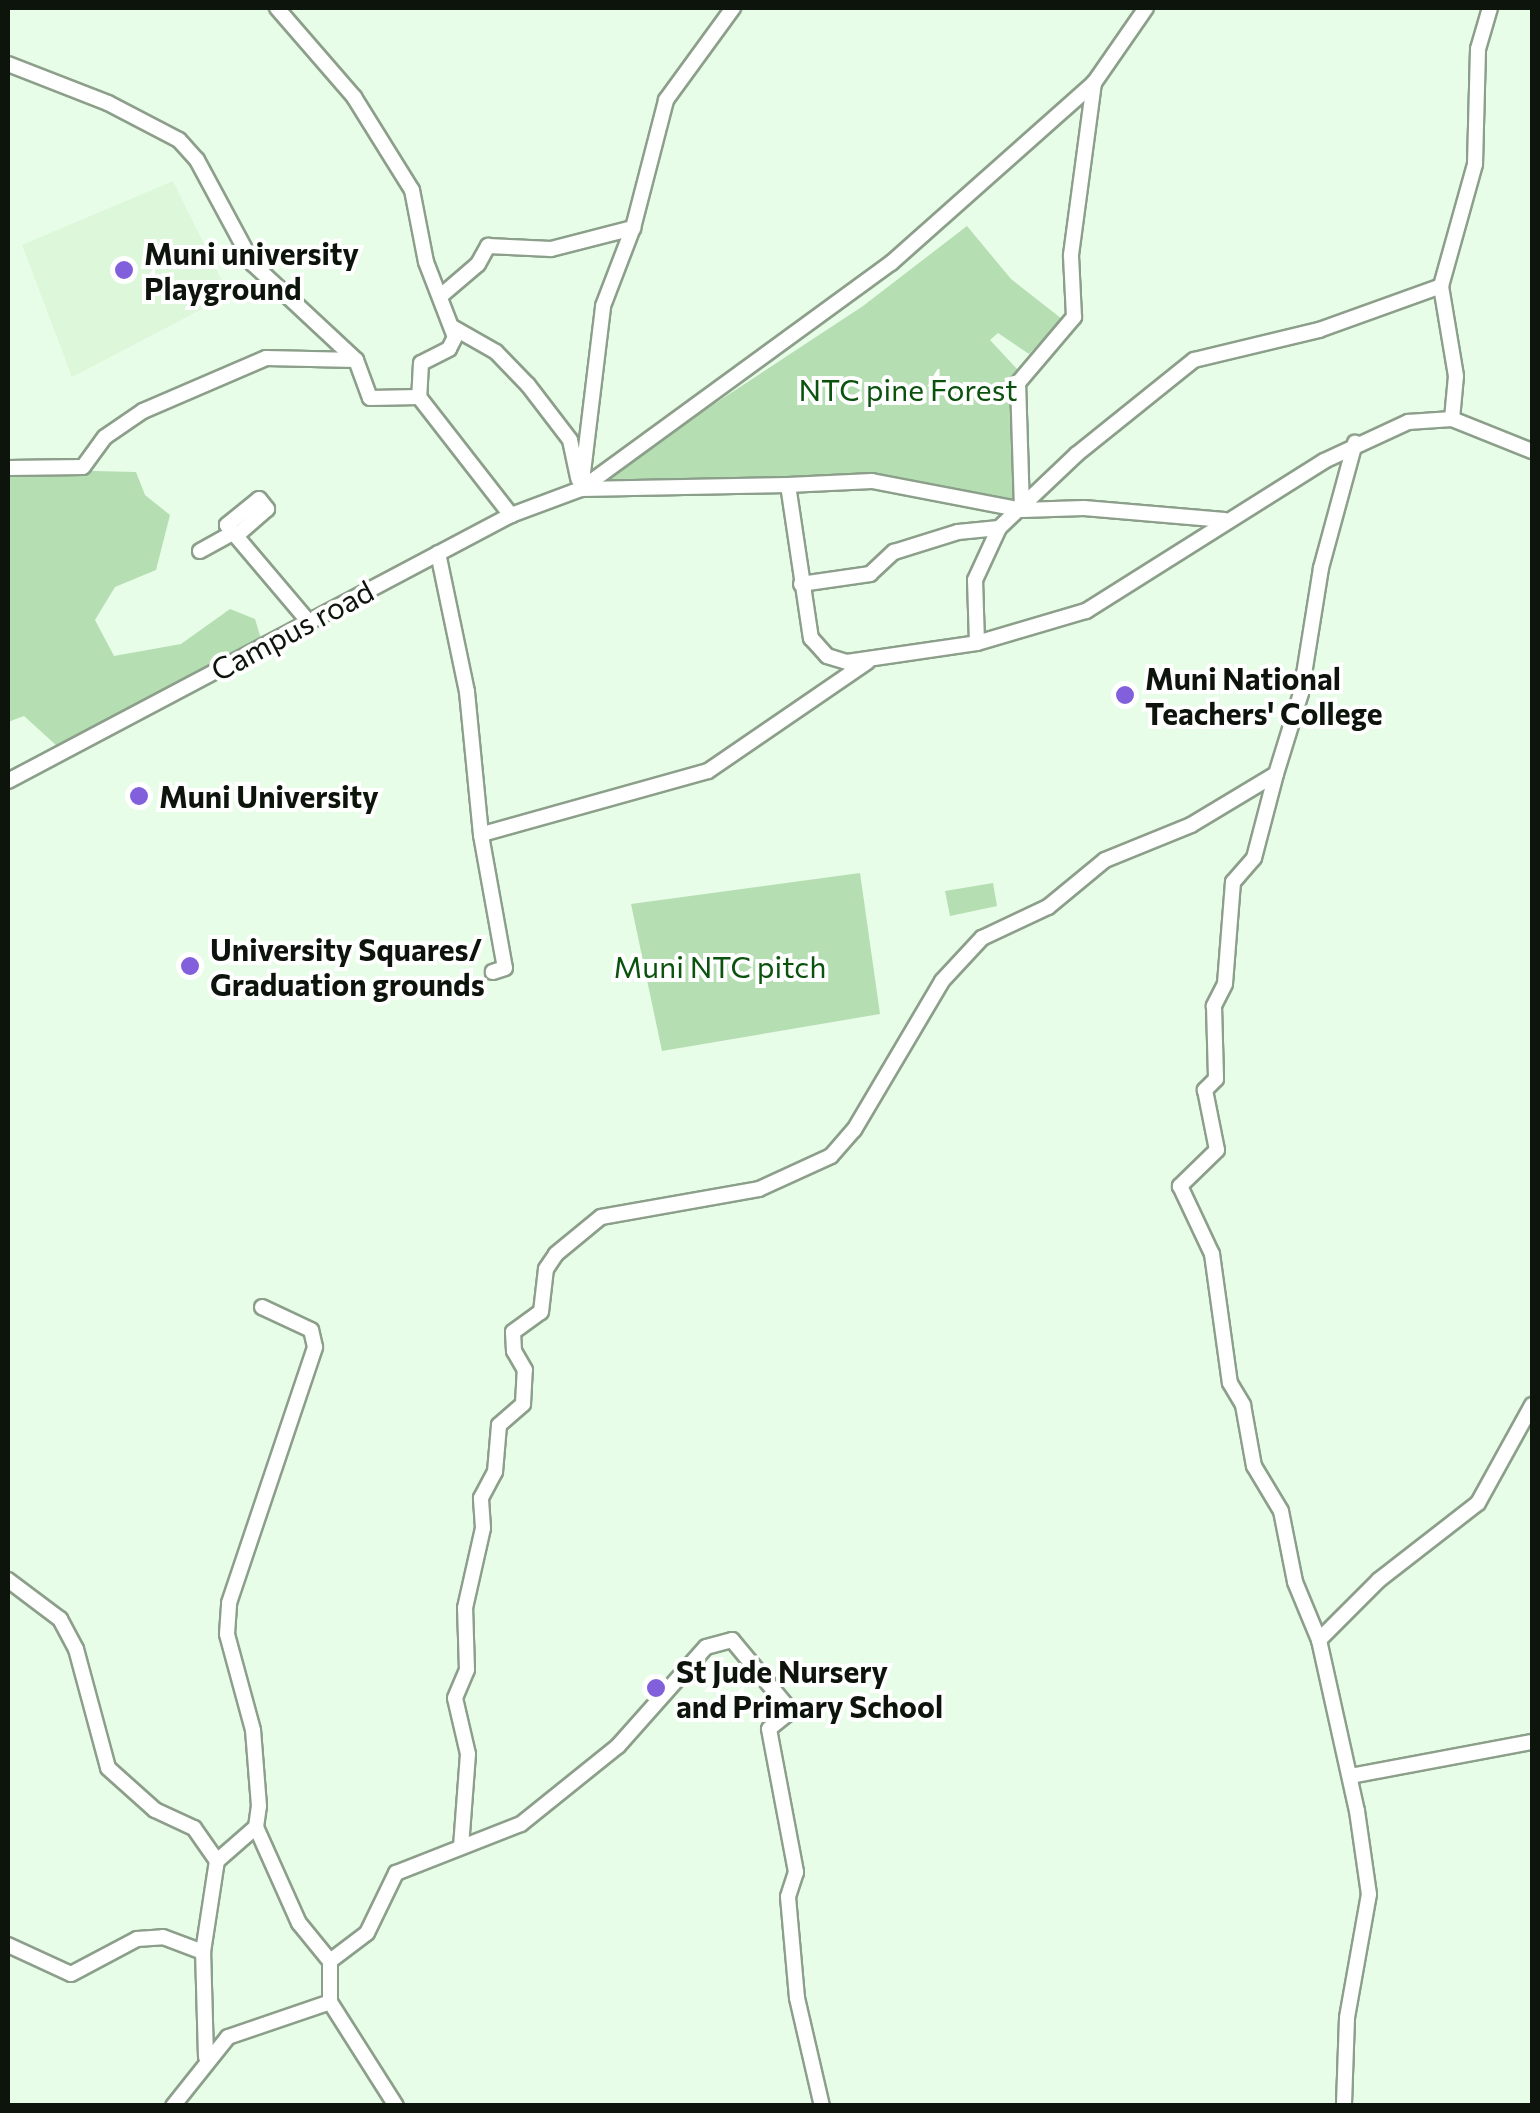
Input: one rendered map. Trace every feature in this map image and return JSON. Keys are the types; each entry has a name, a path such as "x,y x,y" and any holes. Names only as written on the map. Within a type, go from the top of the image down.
{"street":[{"path":"276,8 354,97 412,190 426,262 443,294 454,328 448,349 420,363 418,396 511,514"},
{"path":"581,490 602,306 633,228 638,188 666,100 733,8"},
{"path":"581,490 891,263 1094,82 1146,8"},
{"path":"1452,419 1456,376 1441,286 1474,164 1478,48 1490,8"},
{"path":"8,64 108,102 179,140 197,160 252,264 356,360 370,398 418,396"},
{"path":"1022,510 1018,384 1074,317 1070,255 1094,82"},
{"path":"443,294 478,264 488,246 550,248 633,228"},
{"path":"977,643 975,580 999,528 1077,454 1194,360 1320,330 1441,286"},
{"path":"454,328 496,352 528,386 570,440 581,490"},
{"path":"8,468 83,467 105,437 143,411 266,358 356,360"},
{"path":"788,486 811,638 827,656 868,661 977,643 1086,611 1224,520 1355,443 1408,422 1452,419 1532,451"},
{"path":"1344,2106 1347,2018 1369,1894 1350,1776 1319,1640 1295,1582 1281,1511 1254,1466 1243,1405 1230,1383 1212,1254 1180,1186 1217,1150 1205,1090 1216,1079 1214,1006 1225,984 1234,882 1254,858 1301,694 1322,568 1355,443"},
{"path":"581,490 872,481 1022,510 1084,508 1157,519 1224,520"},
{"name":"Campus road","path":"8,781 511,514 581,490"},
{"path":"200,551 234,533 227,525 260,499 266,508 236,536 308,621"},
{"path":"802,584 870,574 894,552 958,532 999,528"},
{"path":"438,553 467,692 481,835 505,968 493,972"},
{"path":"486,833 708,772 868,661"},
{"path":"462,1847 468,1754 455,1698 467,1670 465,1608 483,1528 480,1498 496,1472 499,1425 523,1404 525,1370 514,1351 513,1332 541,1312 546,1269 556,1254 601,1218 758,1190 831,1156 854,1130 942,982 982,938 1048,907 1105,860 1191,825 1276,774"},
{"path":"262,1307 316,1337 229,1603 227,1634 253,1730 256,1827 299,1923 330,1961 330,2002 396,2106"},
{"path":"1319,1640 1380,1580 1478,1503 1532,1405"},
{"path":"8,1580 60,1619 76,1649 108,1768 154,1810 194,1828 216,1861"},
{"path":"330,1961 368,1933 396,1873 504,1834 564,1791 650,1714 706,1647 725,1639 738,1644 791,1711 769,1730 796,1872 788,1897 797,1998 822,2106"},
{"path":"1350,1776 1532,1742"},
{"path":"206,2057 203,1952 216,1861 256,1827"},
{"path":"8,1945 71,1974 137,1939 163,1937 203,1952"},
{"path":"173,2106 206,2057 228,2037 330,2002"}],"shaded area":[{"name":"Muni university Playground","path":"173,181 229,295 72,377 22,245"}],"green space":[{"name":"NTC pine Forest","path":"967,226 1011,279 1062,319 1029,354 998,333 990,340 1017,369 1021,504 863,478 588,487 863,306"},
{"path":"8,469 136,472 145,495 170,515 156,570 115,587 95,620 114,656 181,644 230,609 255,619 262,642 57,746 24,716 8,722"},
{"name":"Muni NTC pitch","path":"860,873 880,1014 662,1051 631,904"},
{"path":"993,883 997,906 950,916 945,891"}],"place":[{"name":"Muni university Playground","path":"124,270"},
{"name":"Muni National Teachers' College","path":"1125,695"},
{"name":"Muni University","path":"139,796"},
{"name":"University Squares/ Graduation grounds","path":"190,966"},
{"name":"St Jude Nursery and Primary School","path":"656,1688"}]}
